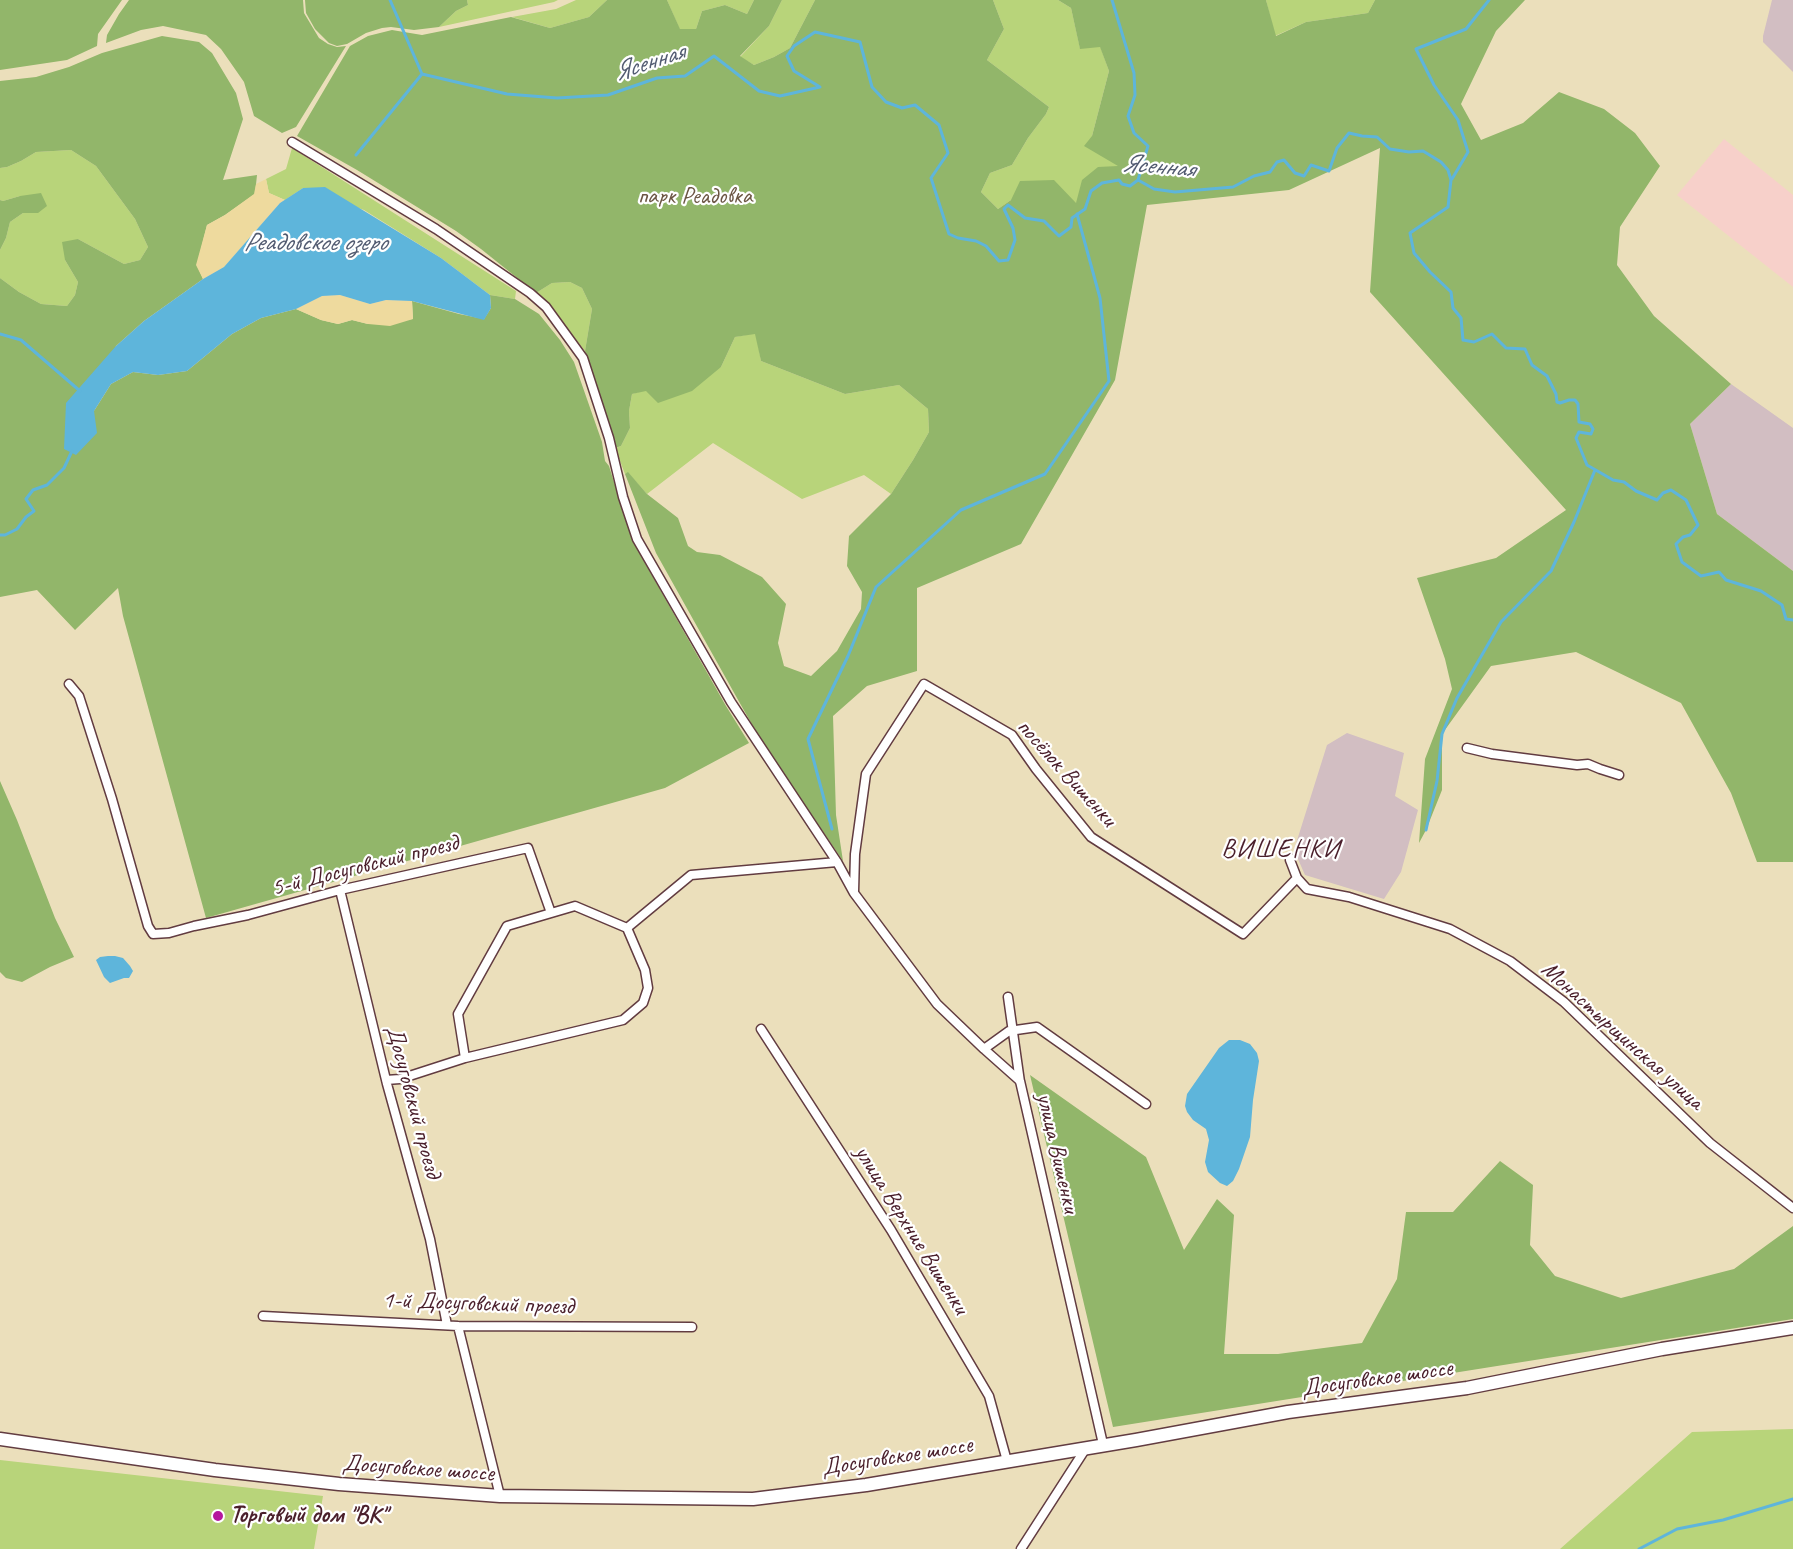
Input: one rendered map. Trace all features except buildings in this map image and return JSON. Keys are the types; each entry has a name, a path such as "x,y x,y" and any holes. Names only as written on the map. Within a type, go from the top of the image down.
{"main road":[{"name":"Досуговское шоссе","path":"0,1439 328,1483 500,1496 753,1499 866,1485 1288,1412 1467,1388 1662,1349 1793,1328"}],"street":[{"name":"улица Вишенки","path":"292,142 436,229 511,279 546,307 583,358 609,438 623,497 637,539 732,702 837,862 854,893 937,1004 1021,1083 1103,1444"},
{"name":"5-й Досуговский проезд","path":"69,684 79,696 112,799 148,926 153,934 169,933 248,915 340,890 528,848 551,913"},
{"name":"посёлок Вишенки","path":"854,893 855,854 866,774 924,684 1012,735 1036,769 1091,837 1243,934 1297,878"},
{"path":"1467,747 1492,754 1577,765 1588,764 1619,775"},
{"path":"1290,858 1297,878"},
{"path":"627,928 691,875 837,862"},
{"name":"Монастырщинская улица","path":"1297,878 1307,889 1349,897 1450,929 1510,961 1564,1002 1710,1143 1793,1208"},
{"name":"Досуговский проезд","path":"340,890 386,1080 430,1239 447,1325"},
{"path":"386,1080 400,1079 465,1058 623,1020 643,1003 648,988 645,970 627,928 575,906 507,926 458,1014 465,1058"},
{"path":"1008,997 1021,1083"},
{"path":"984,1050 1009,1031 1037,1027 1146,1104"},
{"name":"улица Верхние Вишенки","path":"761,1029 891,1230 989,1396 1007,1461"},
{"name":"1-й Досуговский проезд","path":"263,1316 458,1326 692,1327"},
{"path":"458,1326 500,1496"},
{"path":"1021,1549 1086,1448"}],"shaded area":[{"path":"1772,0 1793,0 1793,72 1763,42"},
{"path":"1724,139 1793,195 1793,287 1677,195"},
{"path":"1731,384 1793,428 1793,571 1717,514 1690,424"},
{"path":"1347,733 1404,753 1395,796 1418,810 1401,872 1384,899 1305,875 1294,850 1327,745"}],"green space":[{"path":"0,0 122,0 98,34 97,46 67,60 0,70"},
{"path":"129,0 303,0 304,13 319,38 337,47 346,46 296,127 282,133 254,116 244,82 221,49 206,35 163,26 141,30 106,43 107,35"},
{"path":"305,0 467,0 468,5 456,11 439,27 414,30 382,28 366,33 347,44 337,46 329,43 315,29 306,13"},
{"path":"467,0 558,0 439,27 456,11 468,5"},
{"path":"576,0 607,0 589,17 550,28 512,17 556,9"},
{"name":"парк Реадовка","path":"607,0 667,0 680,29 696,29 702,11 725,5 747,14 754,0 782,0 769,26 740,56 754,65 790,48 815,0 993,0 1004,29 987,60 1049,107 1012,165 990,173 981,192 998,209 1011,200 1020,181 1054,180 1076,203 1082,180 1098,167 1118,166 1084,146 1092,136 1109,71 1100,47 1080,49 1071,8 1058,0 1266,0 1276,36 1306,22 1368,13 1375,0 1525,0 1496,31 1461,104 1481,140 1523,123 1559,92 1604,109 1635,133 1660,166 1620,227 1617,265 1654,316 1731,384 1690,424 1717,514 1793,571 1793,862 1757,862 1731,793 1681,703 1576,652 1491,666 1442,734 1442,790 1419,843 1425,759 1452,689 1445,659 1417,578 1496,558 1566,510 1370,292 1380,148 1289,190 1147,205 1115,380 1021,544 917,588 917,671 867,686 833,716 836,815 843,861 759,737 737,698 656,553 625,474 628,472 647,494 678,518 688,546 697,552 720,555 762,577 786,604 778,643 784,666 811,676 837,651 861,609 862,592 847,566 849,536 891,494 913,460 929,432 928,409 899,385 845,394 761,361 755,334 735,337 721,367 692,391 658,403 646,391 632,394 629,411 630,428 621,446 615,448 585,351 592,309 582,288 570,282 552,283 536,293 456,231 297,136 350,46 368,36 392,30 422,35 511,17 550,28 589,17"},
{"path":"667,0 754,0 747,14 725,5 702,11 696,29 680,30"},
{"path":"782,0 815,0 790,48 754,65 740,57 769,26"},
{"path":"993,0 1058,0 1071,8 1080,48 1100,46 1109,71 1092,136 1119,166 1076,203 1011,200 998,209 981,192 990,173 1012,165 1049,107 987,60 1004,29"},
{"path":"1266,0 1375,0 1368,13 1306,22 1275,36"},
{"path":"162,36 199,42 212,53 236,93 243,119 223,180 257,175 255,194 207,225 197,265 203,279 144,321 116,346 94,411 111,384 133,372 158,375 187,371 232,334 261,318 296,309 321,320 338,324 352,320 368,324 413,319 412,301 484,319 491,308 490,295 515,299 539,314 574,362 602,442 605,461 609,466 632,540 749,743 665,788 206,918 123,616 118,588 75,630 37,590 0,597 0,278 41,304 67,306 75,295 78,282 65,260 62,242 78,239 124,264 140,260 148,247 135,219 96,166 71,150 36,152 21,161 0,168 0,81 36,77 69,67 102,53"},
{"path":"292,148 516,291 515,299 490,295 441,258 364,210 303,188 285,200 269,193 266,179 286,169"},
{"path":"71,150 96,166 135,219 148,247 140,260 124,264 78,239 65,260 78,282 75,295 67,306 41,304 0,278 0,250 10,222 23,213 38,213 20,196 0,200 0,168 21,161 36,152"},
{"path":"41,193 47,206 38,213 23,213 10,222 0,250 0,200"},
{"path":"570,282 582,288 592,309 585,351 536,293 552,283"},
{"path":"756,333 761,361 845,394 899,385 928,409 929,432 891,494 864,475 802,499 713,443 647,494 628,473 625,474 615,448 621,446 630,428 629,411 632,394 721,367 735,337"},
{"path":"0,781 55,918 74,957 22,982 6,978 0,972"},
{"path":"1030,1075 1146,1157 1184,1250 1217,1199 1234,1215 1224,1354 1278,1354 1362,1343 1397,1279 1406,1212 1453,1212 1500,1161 1533,1185 1530,1245 1555,1276 1621,1298 1734,1269 1793,1226 1793,1319 1113,1427"},
{"path":"1793,1429 1793,1549 1560,1549 1692,1432"},
{"path":"0,1460 323,1496 314,1549 0,1549"}],"sand":[{"path":"266,179 269,193 285,200 224,267 203,279 196,265 207,225 254,194 256,184"},
{"path":"340,295 370,304 386,300 412,301 413,319 390,326 352,320 338,324 321,320 296,309 322,296"}],"water":[{"name":"Реадовское озеро","path":"325,187 441,258 490,295 491,308 484,320 412,301 386,300 370,304 340,295 322,296 296,309 261,318 232,334 187,371 158,375 133,372 111,384 94,411 97,433 76,455 64,449 66,403 116,346 144,321 203,279 224,267 280,203 303,188"},
{"path":"108,956 123,958 133,971 129,978 110,983 104,977 96,960"},
{"path":"1229,1040 1240,1040 1250,1044 1257,1053 1259,1061 1250,1137 1239,1169 1233,1181 1227,1186 1208,1172 1205,1162 1209,1140 1206,1129 1193,1120 1185,1106 1187,1094 1219,1048"}],"waterway":[{"name":"Ясенная","path":"390,0 422,74 507,94 557,98 608,95 657,78 685,76 714,56 759,91 780,96 820,87 794,71 787,56 794,46 815,32 860,42 872,87 886,102 902,108 915,105 939,125 948,153 931,178 949,234 986,246 999,261 1008,260 1015,240 1013,228 1004,209 1008,205 1025,218 1044,221 1059,236 1071,227 1072,218 1085,209 1091,191 1102,183 1119,180 1122,184 1130,186 1138,180 1154,189 1175,192 1233,187 1254,176 1270,172 1277,162 1284,160 1295,173 1304,176 1311,165 1329,171 1337,148 1349,133 1377,137 1390,149 1409,152 1423,151 1441,162 1448,170 1451,180 1448,207 1410,233 1414,253 1451,292 1453,308 1461,318 1463,340 1474,342 1492,334 1506,348 1525,349 1532,365 1547,376 1556,394 1557,402 1575,400 1578,404 1579,422 1590,424 1593,429 1591,434 1579,432 1576,438 1587,465 1657,500 1663,493 1671,490 1686,500 1698,525 1690,535 1683,537 1676,544 1682,562 1701,576 1719,572 1726,580 1761,591 1782,605 1786,619 1793,620"},
{"path":"1112,0 1134,73 1135,95 1128,116 1134,133 1148,146 1138,180"},
{"path":"1452,179 1468,152 1458,120 1434,85 1416,49 1466,29 1489,0"},
{"path":"356,155 422,74"},
{"path":"832,829 808,739 848,656 876,587 961,510 1045,474 1109,381 1100,298 1077,214"},
{"path":"0,334 21,340 80,391"},
{"path":"0,535 17,529 34,511 26,499 33,490 47,485 64,468 72,451"},
{"path":"1426,830 1437,781 1442,734 1457,698 1501,622 1551,571 1595,470"},
{"path":"1639,1549 1677,1529 1723,1520 1793,1499"}],"place":[{"name":"Торговый дом \"ВК\"","path":"218,1516"}],"district":[{"name":"ВИШЕНКИ","path":"1281,850"}]}
